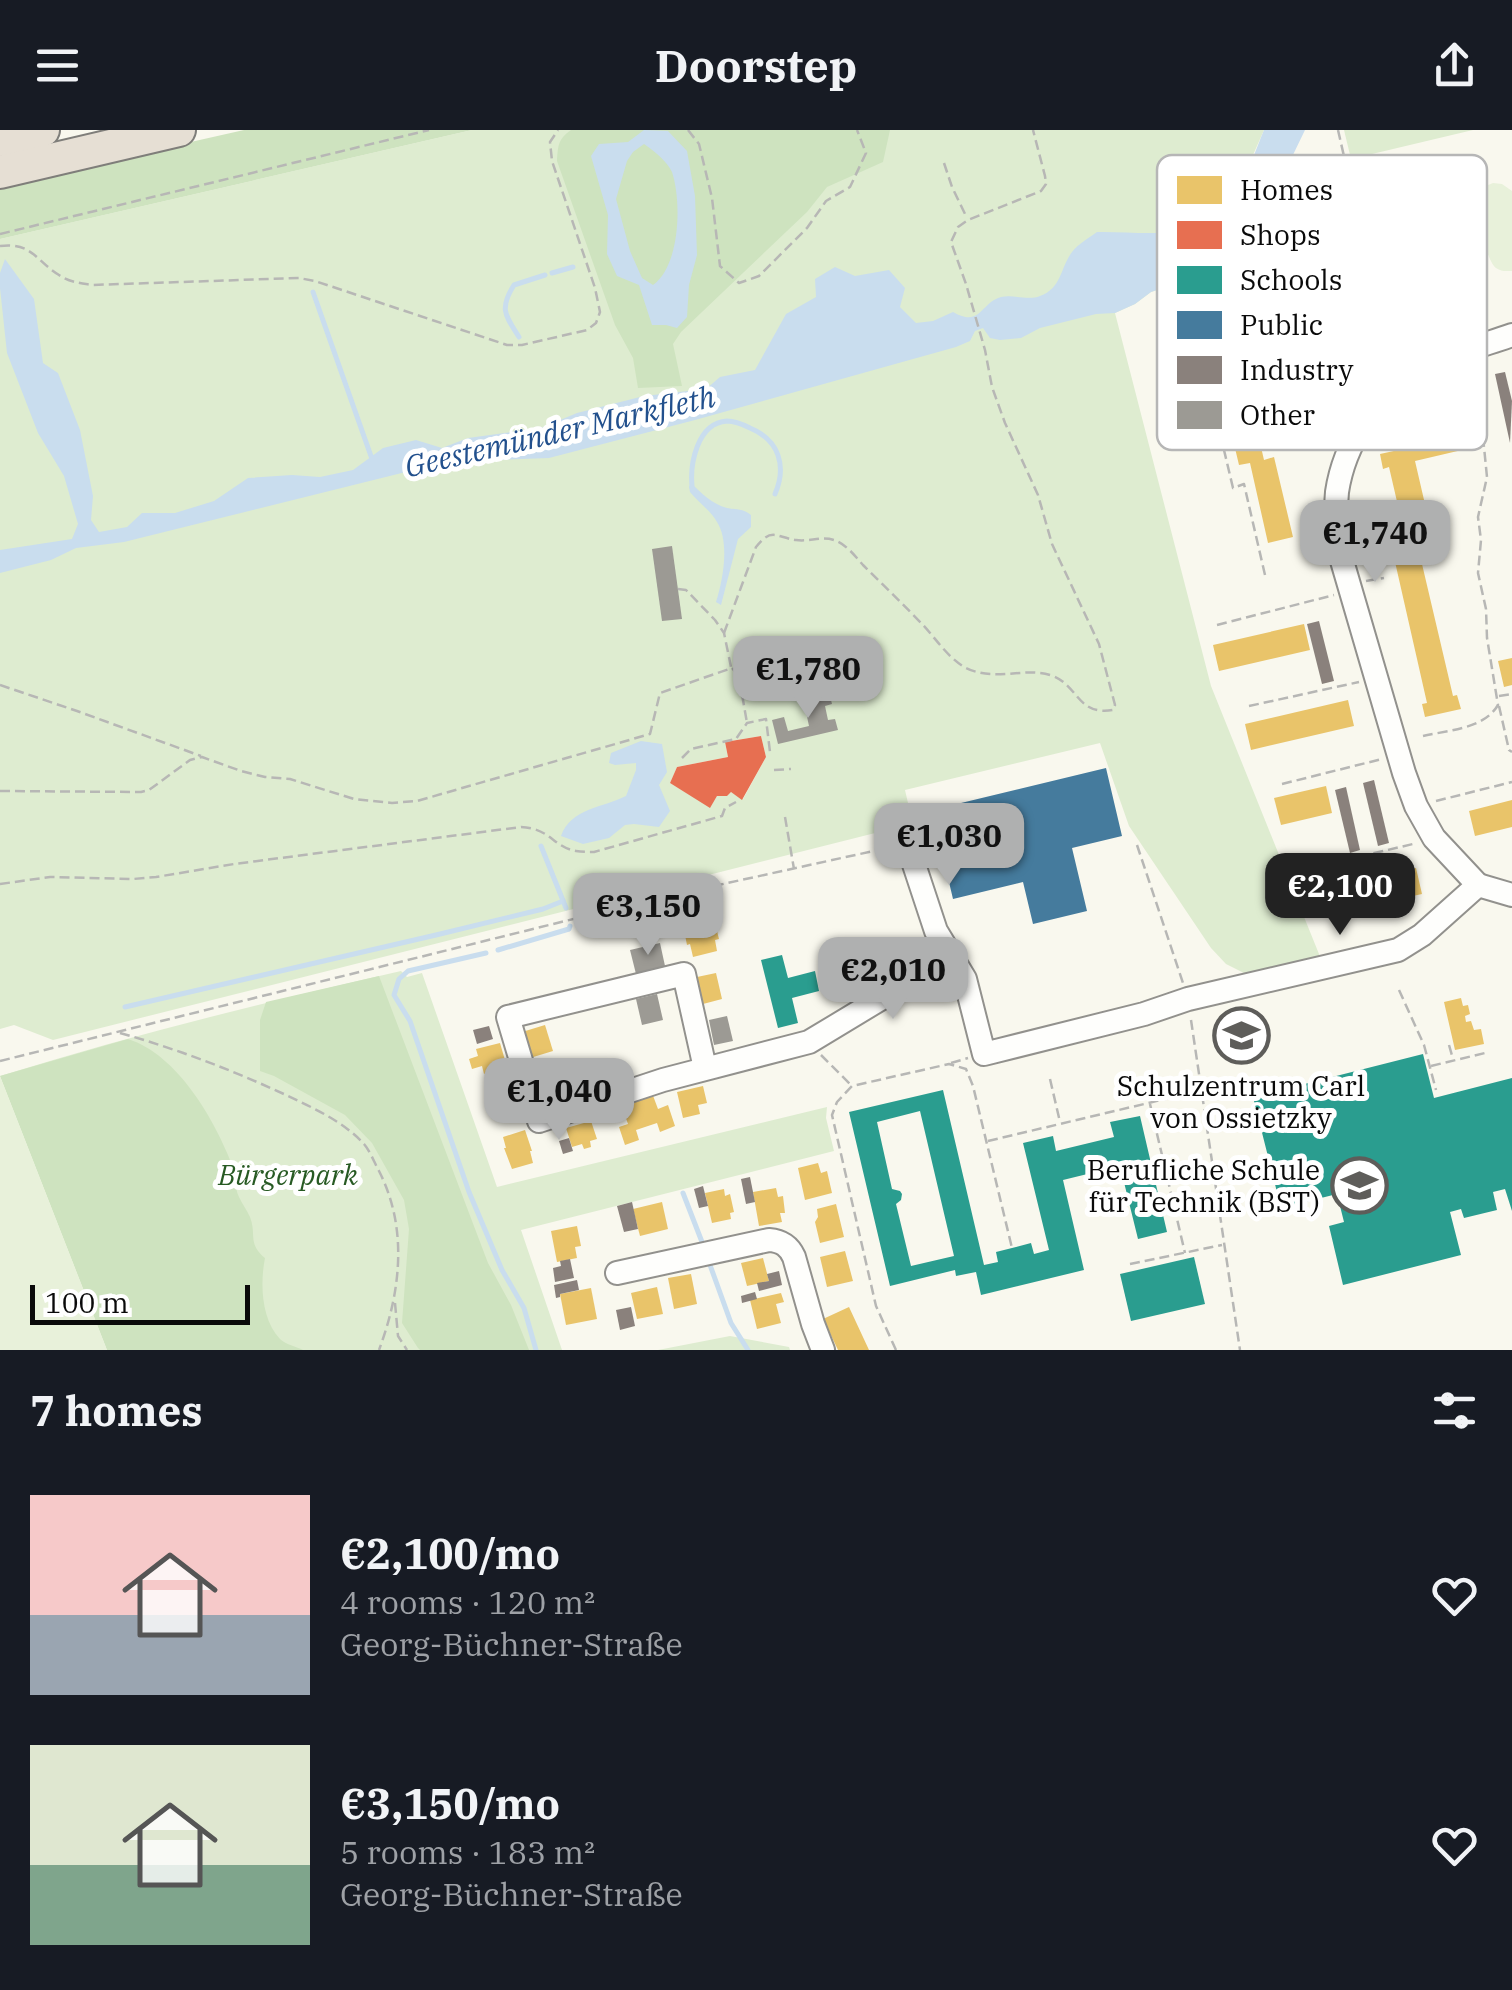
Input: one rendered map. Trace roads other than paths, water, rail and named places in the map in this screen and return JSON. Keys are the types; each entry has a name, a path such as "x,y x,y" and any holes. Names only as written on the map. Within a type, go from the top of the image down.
{"highway":[{"path":"0,140 44,130"},
{"path":"0,172 179,130"}],"street":[{"path":"1487,345 1512,336"},
{"path":"1350,450 1338,490 1336,524 1340,554 1416,806 1434,838 1478,886 1512,895"},
{"path":"898,816 936,931 965,979 984,1054 1144,1014 1188,998 1398,950 1422,935 1478,886"},
{"path":"705,1068 684,974 508,1017 539,1121 662,1080 809,1042 950,957"},
{"path":"617,1273 770,1240 782,1243 794,1257 812,1324 824,1350"}],"water":[{"path":"644,130 668,131 687,151 695,196 697,255 689,285 687,317 677,328 652,325 639,285 617,276 607,254 608,215 591,156 599,144 628,142","holes":["644,144 670,168 677,200 674,249 669,264 653,285 642,278 630,251 616,199 627,161"]},
{"path":"1264,130 1305,130 1293,155 1254,155"},
{"name":"Geestemünder Markfleth","path":"1097,232 1157,233 1157,290 1115,313 1040,328 1021,338 990,338 983,328 975,331 970,341 956,347 549,458 446,462 124,542 76,548 51,560 0,573 0,550 72,539 78,524 64,476 38,433 7,353 0,288 5,259 34,299 43,363 58,373 80,430 93,496 91,520 99,532 127,527 142,513 175,513 214,501 248,478 320,477 353,470 383,448 416,440 442,448 468,438 541,428 577,413 644,396 706,389 720,377 755,370 786,314 816,297 815,279 835,267 855,276 889,270 905,288 900,307 916,323 953,312 975,316 1001,297 1040,296 1057,283 1074,249"},
{"path":"691,483 716,504 751,515 751,527 738,539 721,605 716,602 724,561 721,530 690,492"},
{"path":"641,741 662,744 667,772 659,785 670,811 659,827 625,825 609,838 583,844 561,836 580,814 626,796 636,763 609,763 611,753"}],"waterway":[{"path":"552,273 573,267"},
{"path":"519,337 506,312 506,300 514,285 545,275"},
{"path":"313,292 372,459"},
{"name":"Geestemünder Markfleth","path":"692,486 694,456 702,437 717,423 729,421 760,433 774,447 780,464 775,494"},
{"path":"541,846 566,908"},
{"path":"125,1007 436,935 563,901"},
{"path":"498,950 570,926"},
{"path":"486,953 408,971 399,979 394,995 410,1021 469,1192 502,1270 524,1308 536,1350"},
{"path":"683,1193 702,1242"},
{"path":"710,1265 731,1323 748,1350"}],"place":[{"name":"Schulzentrum Carl von Ossietzky","path":"1241,1035"},
{"name":"Berufliche Schule für Technik (BST)","path":"1359,1186"}],"park label":[{"name":"Bürgerpark","path":"288,1175"}]}
